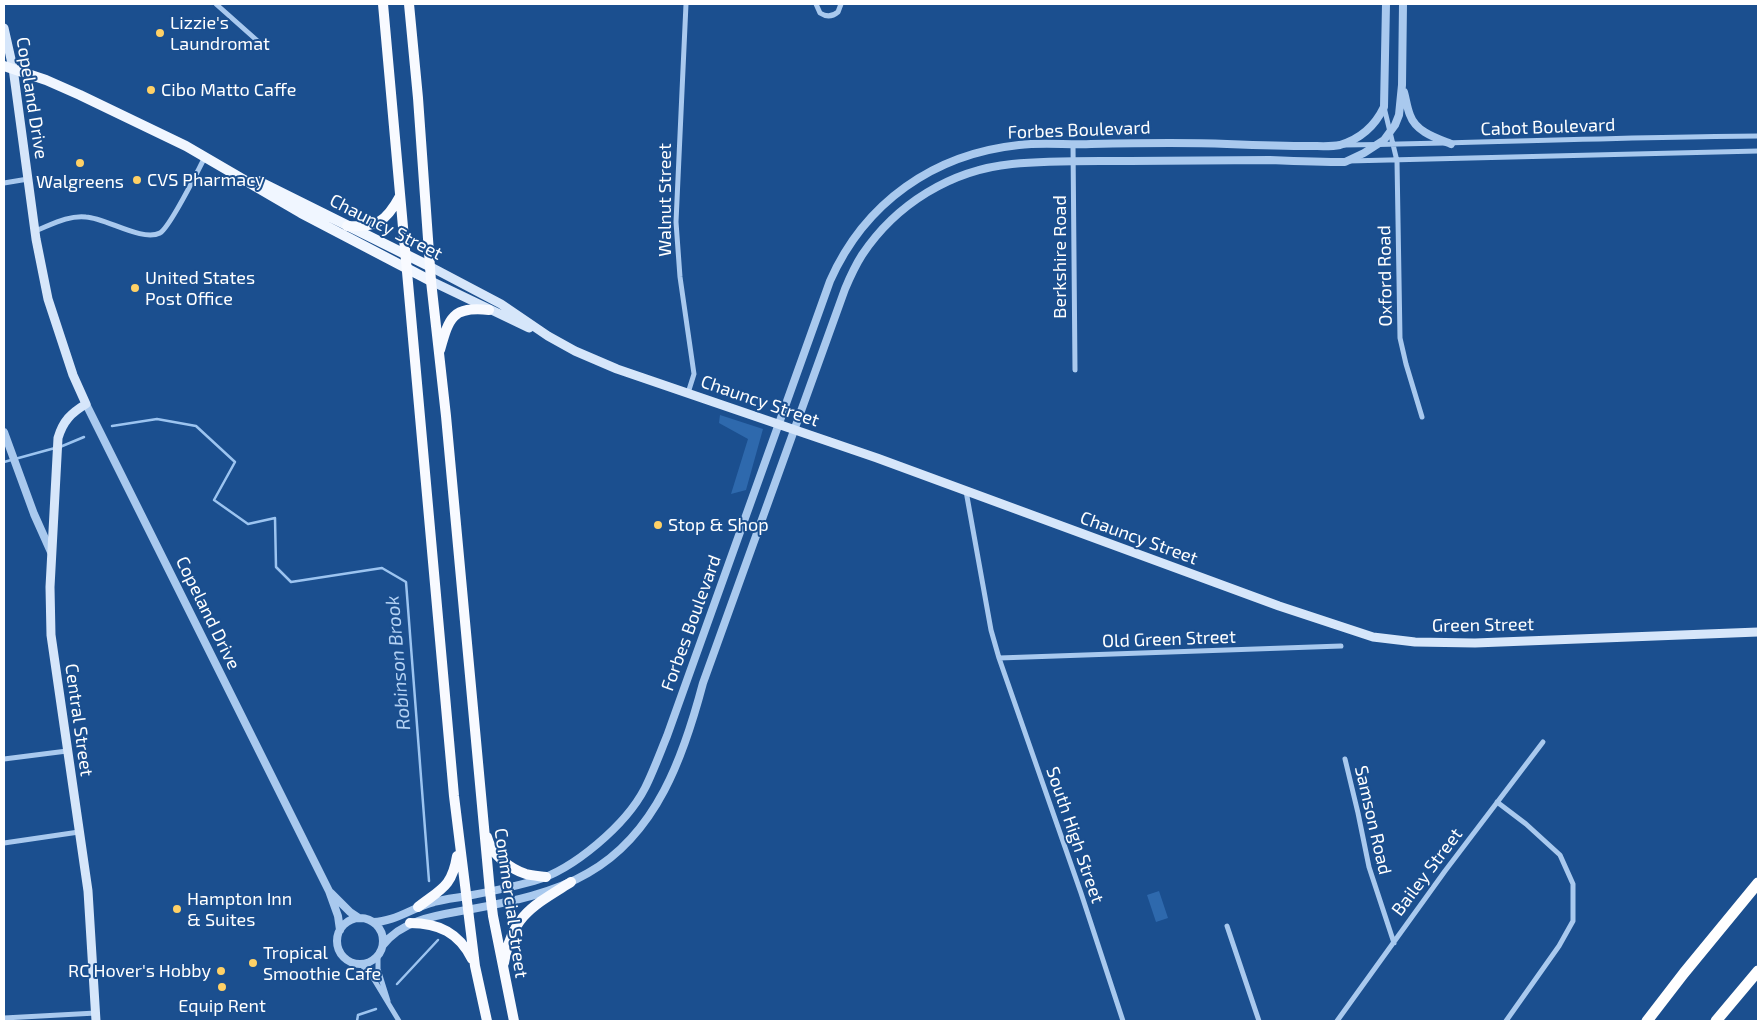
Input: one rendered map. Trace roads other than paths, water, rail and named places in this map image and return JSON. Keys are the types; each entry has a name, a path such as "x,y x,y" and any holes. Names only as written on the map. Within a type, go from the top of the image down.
{"highway":[{"path":"383,4 459,845 475,966 487,1021"},
{"name":"Commercial Street","path":"409,4 418,98 430,281 439,356 490,892 514,1021"},
{"path":"347,226 375,224 388,215 400,196"},
{"path":"439,356 445,331 451,319 466,310 489,310"},
{"path":"484,825 489,843 508,865 525,874 546,877"},
{"path":"418,907 441,890 451,878 455,871 459,845"},
{"path":"504,969 509,942 516,924 534,906 571,882"},
{"path":"1646,1021 1758,882"},
{"path":"410,923 424,923 436,926 453,935 466,948 475,966"},
{"path":"1716,1021 1758,972"}],"main road":[{"name":"Copeland Drive","path":"4,28 8,67 28,179 34,231 53,317 73,375 86,404"},
{"name":"Chauncy Street","path":"8,67 46,80 178,142 301,213 407,270 597,361 966,491 1218,584"},
{"name":"Chauncy Street","path":"205,157 224,163 430,266 501,304 548,336"},
{"path":"52,554 57,449 62,424 86,404"},
{"name":"Central Street","path":"52,554 50,587 52,635 89,900 96,1017"},
{"name":"Green Street","path":"1218,584 1349,630 1373,637 1402,642 1496,642 1758,632"}],"street":[{"path":"216,4 261,44"},
{"name":"Walnut Street","path":"686,4 676,222 680,277 694,374 688,394"},
{"path":"816,4 820,13 827,16 832,16 838,12 841,4"},
{"path":"1386,4 1384,107 1390,132"},
{"name":"Forbes Boulevard","path":"383,945 388,938 410,923 528,897 571,882 607,860 631,838 655,808 667,787 844,289 861,256 896,215 923,194 944,183 966,174 1010,164 1073,162 1345,162 1377,145 1390,132 1401,108 1403,4"},
{"path":"1402,85 1410,115 1414,122 1428,135 1451,144"},
{"name":"Forbes Boulevard","path":"373,922 391,919 433,902 490,892 546,877 572,864 601,842 636,804 645,788 667,736 834,273 851,242 880,207 898,192 930,171 960,157 1020,145 1197,143 1269,146 1339,145 1369,129 1379,117 1384,107"},
{"name":"Oxford Road","path":"1390,132 1397,161 1400,330 1405,361 1422,417"},
{"name":"Cabot Boulevard","path":"1339,145 1758,136"},
{"name":"Berkshire Road","path":"1073,144 1075,370"},
{"name":"Cabot Boulevard","path":"1345,162 1758,151"},
{"path":"34,231 65,219 86,217 139,233 154,234 161,232 181,203 205,157"},
{"path":"4,184 28,179"},
{"name":"Copeland Drive","path":"86,404 329,891"},
{"name":"Central Street","path":"4,432 34,514 52,554"},
{"path":"966,491 991,630 999,658"},
{"name":"Old Green Street","path":"999,658 1340,646"},
{"name":"South High Street","path":"999,658 1079,887 1123,1021"},
{"name":"Bailey Street","path":"1336,1021 1445,871 1543,742"},
{"path":"4,759 67,751"},
{"name":"Samson Road","path":"1345,759 1369,867 1394,943"},
{"path":"1497,802 1526,824 1560,855 1573,884 1573,921 1559,946 1506,1021"},
{"path":"4,843 79,832"},
{"path":"329,891 350,912 359,918 373,922 380,929 383,945 378,954 370,961 360,964"},
{"path":"329,891 338,916 340,930 338,945 342,955 350,961 360,964 370,973 399,1021"},
{"path":"340,930 350,920 359,918"},
{"path":"1227,926 1259,1021"},
{"path":"378,954 378,969 389,1004"},
{"path":"4,1018 96,1017"}],"waterway":[{"name":"Robinson Brook","path":"112,426 157,419 196,426 235,462 214,500 248,524 275,518 276,567 291,582 382,568 406,582 429,881"},
{"name":"Robinson Brook","path":"60,447 84,437"},
{"name":"Robinson Brook","path":"4,462 55,448"},
{"name":"Robinson Brook","path":"397,984 438,940"},
{"name":"Robinson Brook","path":"357,1021 358,1015 376,1009"}],"place":[{"name":"Lizzie's Laundromat","path":"160,33"},
{"name":"Cibo Matto Caffe","path":"151,90"},
{"name":"Walgreens","path":"80,163"},
{"name":"CVS Pharmacy","path":"137,180"},
{"name":"United States Post Office","path":"135,288"},
{"name":"Stop & Shop","path":"658,525"},
{"name":"Hampton Inn & Suites","path":"177,909"},
{"name":"Tropical Smoothie Cafe","path":"253,963"},
{"name":"RC Hover's Hobby","path":"221,971"},
{"name":"Equip Rent","path":"222,987"}]}
